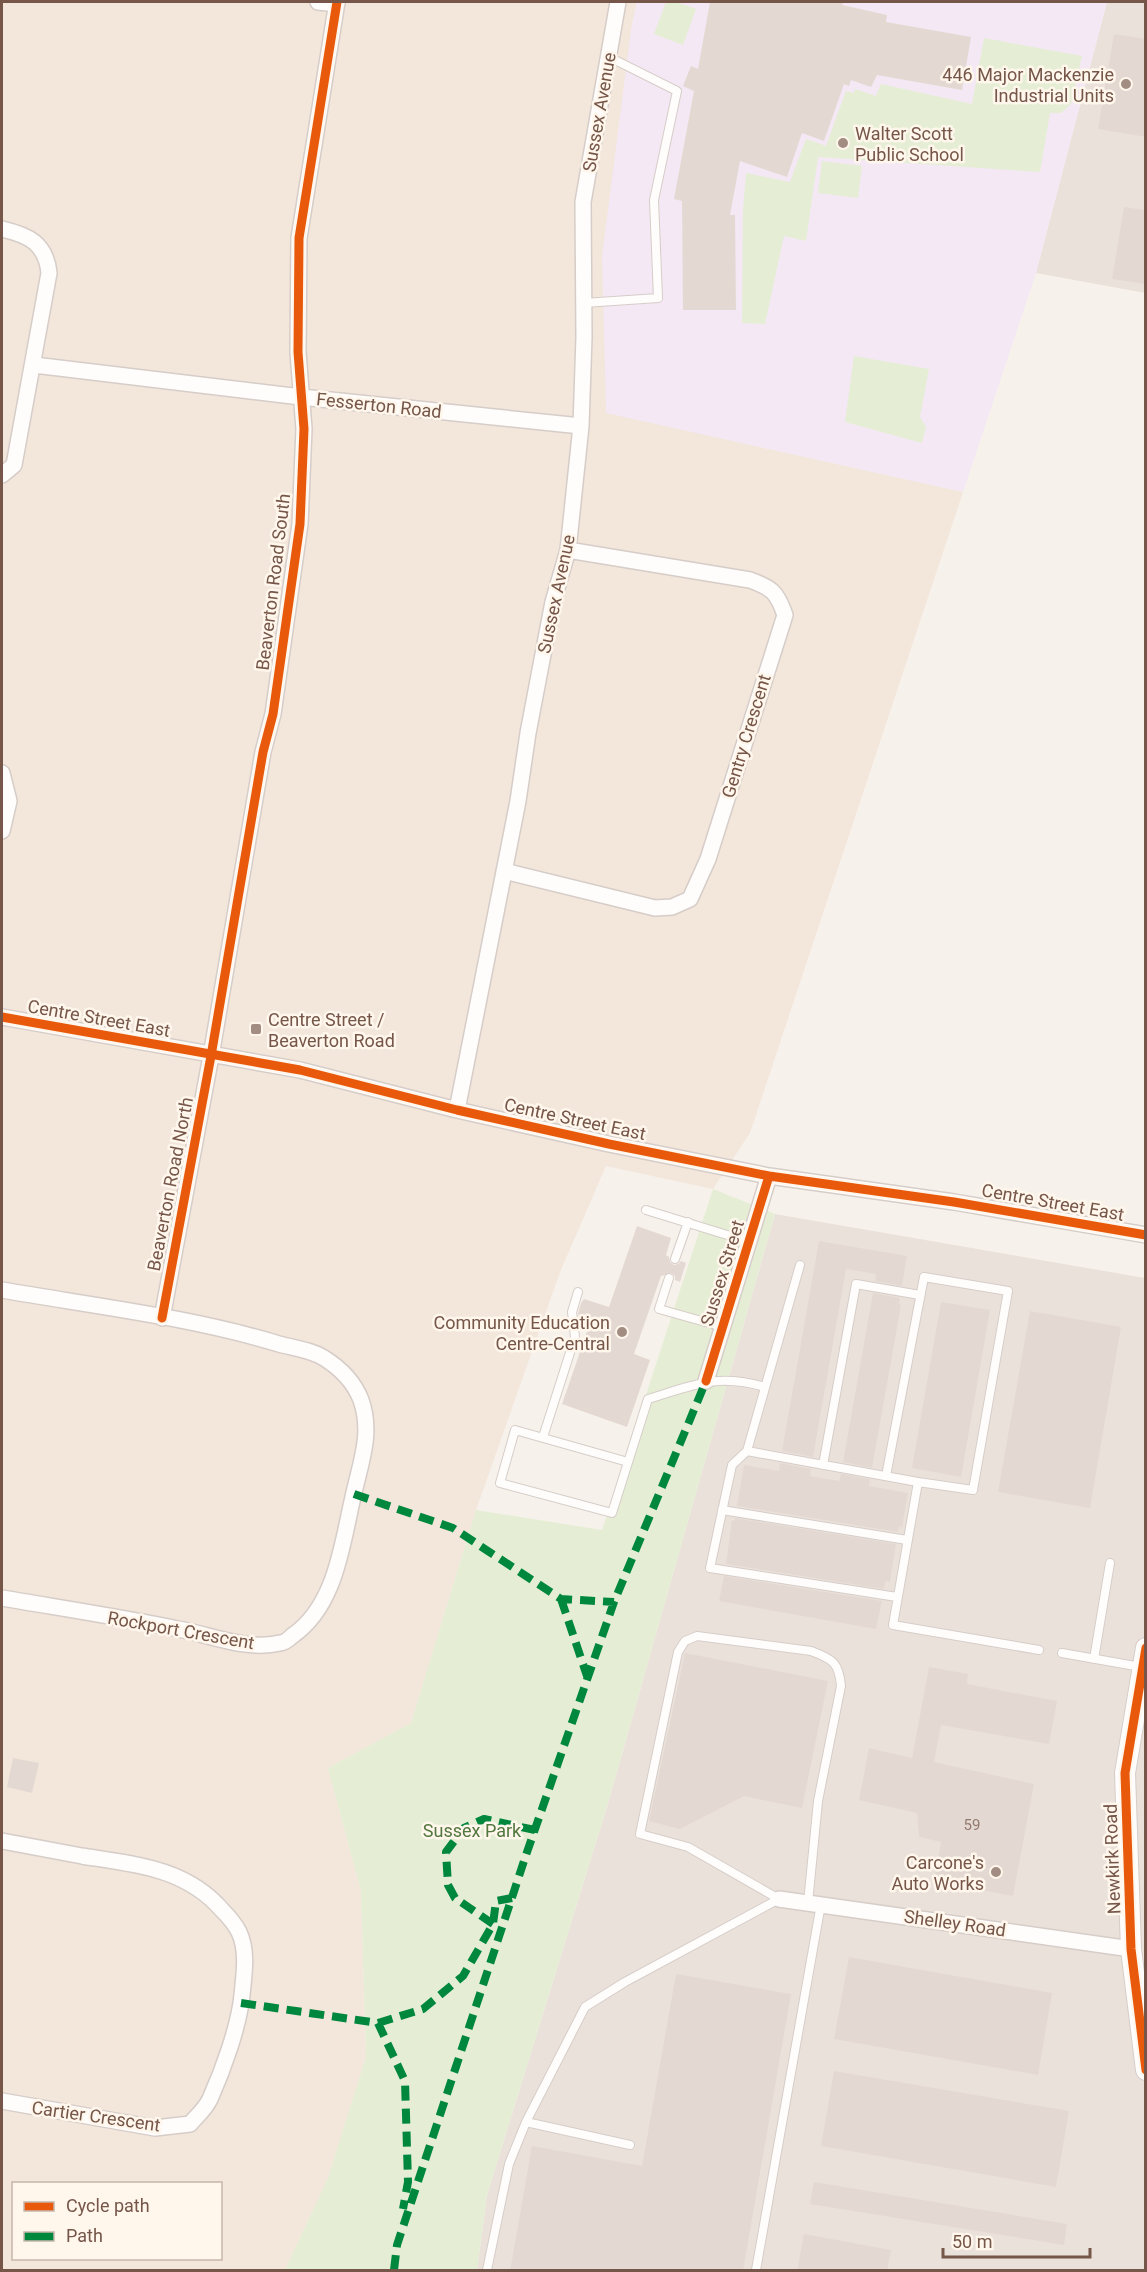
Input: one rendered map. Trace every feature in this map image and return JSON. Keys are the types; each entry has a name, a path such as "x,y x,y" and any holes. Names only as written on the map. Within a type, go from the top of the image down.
{"street":[{"path":"318,2 337,3"},
{"name":"Sussex Avenue","path":"457,1110 518,801 528,733 551,613 568,550 581,426 584,303 583,202 618,2"},
{"name":"Beaverton Road South","path":"211,1056 254,798 273,714 300,524 304,429 298,352 299,238 337,3"},
{"path":"2,229 17,232 38,243 48,262 49,273 34,365 20,422 14,465 2,475"},
{"name":"Fesserton Road","path":"34,365 301,397 581,426"},
{"name":"Gentry Crescent","path":"504,871 655,908 672,907 690,899 708,859 784,615 780,599 769,587 750,580 568,550"},
{"path":"2,773 9,801 2,831"},
{"name":"Centre Street East","path":"2,1017 211,1056 300,1070 457,1110 609,1144 770,1176 954,1202 1146,1234"},
{"name":"Beaverton Road North","path":"162,1317 211,1056"},
{"name":"Sussex Street","path":"706,1381 770,1176"},
{"name":"Rockport Crescent","path":"2,1290 238,1331 322,1356 341,1370 355,1388 362,1401 365,1419 364,1459 342,1551 328,1590 314,1616 299,1632 282,1643 239,1643 180,1629 2,1598"},
{"name":"Newkirk Road","path":"1144,1657 1125,1773 1131,1949 1146,2070"},
{"name":"Cartier Crescent","path":"2,1841 108,1858 161,1870 186,1880 211,1897 228,1916 239,1932 245,1958 241,2003 232,2038 209,2100 190,2124 154,2128 2,2101"},
{"name":"Shelley Road","path":"779,1899 1131,1949"}],"lane":[{"path":"584,303 658,298 654,201 677,91 609,57"},
{"path":"646,1209 750,1242"},
{"path":"675,1259 688,1222"},
{"path":"800,1265 747,1451 732,1465 711,1569 897,1597"},
{"path":"747,1451 918,1482 973,1490 1008,1291 924,1277 886,1476"},
{"path":"669,1278 659,1309 723,1327"},
{"path":"824,1465 856,1284 920,1295"},
{"path":"543,1437 575,1337 572,1312 578,1292"},
{"path":"628,1461 515,1430 500,1483 612,1513 648,1399 706,1381 742,1381 765,1387"},
{"path":"918,1482 893,1625 1039,1650"},
{"path":"722,1510 907,1540"},
{"path":"1094,1659 1110,1563"},
{"path":"756,2271 815,1903 818,1801 842,1686 840,1670 829,1658 812,1651 697,1636 686,1641 678,1652 640,1834 688,1847 779,1899"},
{"path":"1062,1653 1094,1659 1144,1657"},
{"path":"487,2271 509,2163 526,2122 585,2007 635,1976 779,1899"},
{"path":"526,2122 630,2145"}],"shaded area":[{"path":"2,2 637,2 631,30 607,413 963,492 750,1133 713,1189 606,1166 560,1272 476,1510 411,1723 328,1768 361,1891 366,2057 328,2178 285,2270 2,2270"},
{"name":"Walter Scott Public School","path":"637,2 1107,2 1036,273 963,492 606,413 602,256 631,30"},
{"path":"1107,2 1145,2 1145,293 1036,273"},
{"path":"775,1214 1145,1278 1145,2270 477,2270 487,2195 609,1800"}],"green space":[{"path":"666,2 676,2 696,9 683,45 654,34"},
{"path":"984,38 1082,56 1071,104 1061,113 1050,113 1040,172 818,157 806,241 784,236 765,324 742,323 743,210 746,173 790,182 806,139 826,146 846,91 854,93 855,89 876,96 881,84 972,104"},
{"path":"822,161 862,166 858,198 818,193"},
{"path":"854,356 929,369 920,417 926,427 922,443 845,422"},
{"name":"Sussex Park","path":"713,1189 775,1214 609,1800 487,2195 477,2270 285,2270 328,2178 366,2057 361,1891 328,1768 411,1723 476,1510 602,1530"}],"building":[{"path":"710,2 843,2 842,5 887,15 886,22 971,37 962,90 877,75 871,87 851,80 849,86 844,84 824,141 802,133 787,177 740,161 730,215 735,215 736,310 683,310 682,201 674,199 694,91 683,86 691,66 698,69"},
{"name":"446 Major Mackenzie Industrial Units","path":"1114,34 1146,39 1146,137 1098,129"},
{"path":"1124,207 1146,210 1146,284 1112,279"},
{"name":"Community Education Centre-Central","path":"637,1226 671,1238 666,1255 670,1262 674,1265 681,1261 686,1263 680,1282 675,1280 675,1276 671,1273 661,1276 634,1354 650,1360 627,1427 562,1404 590,1323 579,1319 581,1303 584,1299 609,1307"},
{"path":"819,1241 907,1256 902,1286 875,1281 876,1274 846,1269 813,1457 782,1451"},
{"path":"873,1293 900,1298 899,1304 901,1305 872,1468 843,1462"},
{"path":"941,1302 990,1310 961,1477 912,1468"},
{"path":"1030,1311 1121,1327 1090,1508 998,1492"},
{"path":"780,1463 811,1469 810,1476 839,1481 841,1474 870,1479 869,1486 908,1493 902,1527 899,1526 898,1532 737,1506 744,1465 779,1471"},
{"path":"735,1518 896,1544 890,1582 885,1581 884,1589 726,1564 732,1520 735,1521"},
{"path":"724,1576 882,1601 876,1629 719,1601"},
{"path":"685,1653 828,1681 802,1808 744,1796 680,1829 649,1821"},
{"path":"929,1667 968,1674 967,1684 1057,1701 1049,1744 941,1725 934,1762 1034,1784 1013,1896 934,1881 941,1842 919,1837 917,1813 859,1800 869,1748 912,1758"},
{"path":"13,1758 39,1763 32,1793 7,1787"},
{"path":"849,1957 1052,1993 1038,2075 834,2039"},
{"path":"676,1974 791,1994 743,2271 510,2271 532,2146 642,2166"},
{"path":"834,2071 1069,2111 1056,2187 821,2146"},
{"path":"814,2182 1067,2224 1064,2245 810,2204"},
{"path":"804,2234 891,2250 887,2271 797,2271"}],"marked path":[{"path":"394,2270 397,2245 526,1855 614,1602 706,1381"},
{"path":"354,1494 453,1528 561,1599 614,1602"},
{"path":"561,1599 588,1679"},
{"path":"493,1924 455,1898 448,1885 446,1852 464,1828 484,1819 535,1830"},
{"path":"378,2023 423,2009 463,1976 493,1924 496,1901 512,1898"},
{"path":"241,2003 378,2023 405,2081 408,2182 403,2209"}],"cycle path":[{"path":"162,1318 211,1056 263,752 273,714 300,524 304,429 298,352 299,238 337,2"},
{"path":"2,1017 300,1070 457,1110 609,1144 769,1176 954,1202 1146,1235"},
{"path":"706,1381 769,1176"},
{"path":"1146,1648 1125,1773 1131,1949 1146,2070"}],"place":[{"name":"446 Major Mackenzie Industrial Units","path":"1126,84"},
{"name":"Walter Scott Public School","path":"843,143"},
{"name":"Centre Street / Beaverton Road","path":"256,1029"},
{"name":"Community Education Centre-Central","path":"622,1332"},
{"name":"Carcone's Auto Works","path":"996,1872"}]}
